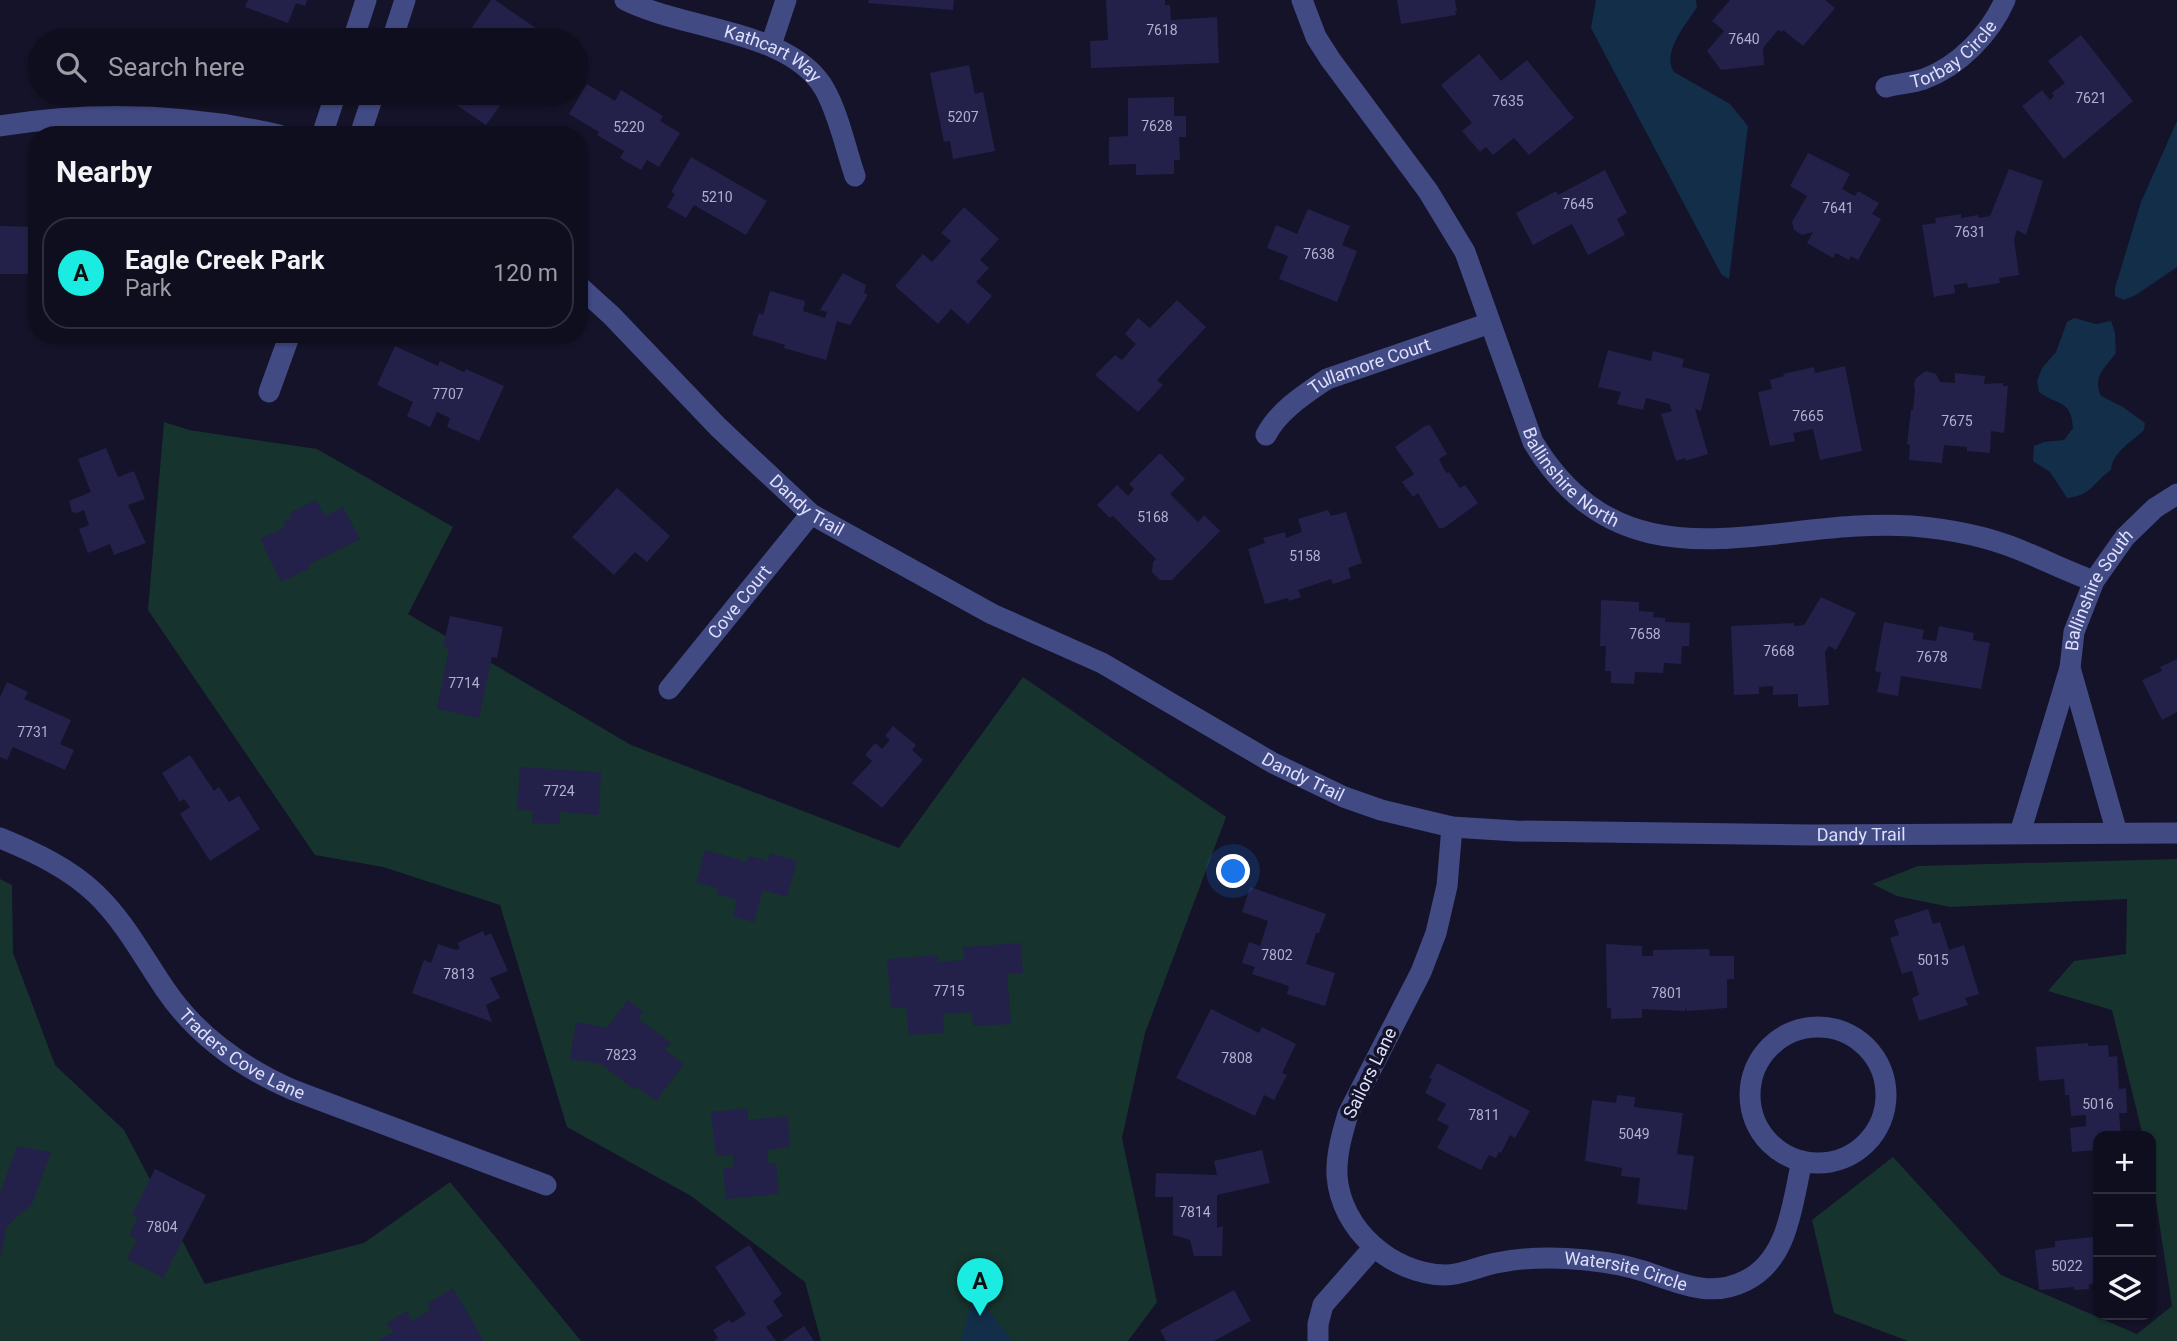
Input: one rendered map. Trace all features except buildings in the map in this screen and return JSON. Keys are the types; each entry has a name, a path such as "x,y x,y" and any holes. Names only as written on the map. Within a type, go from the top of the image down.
{"street":[{"path":"357,28 366,0"},
{"path":"396,28 405,0"},
{"name":"Kathcart Way","path":"625,0 650,12 771,45 795,58 825,90 855,176"},
{"path":"771,45 786,0"},
{"name":"Ballinshire North","path":"1302,0 1316,37 1330,59 1427,191 1465,252 1528,431 1547,464 1595,509 1632,527 1669,538 1708,541 1870,526 1938,529 2005,545 2094,581"},
{"name":"Torbay Circle","path":"1886,87 1924,78 1947,67 1973,47 2005,0"},
{"path":"325,126 332,105"},
{"path":"363,126 370,105"},
{"path":"0,126 46,120 120,116 186,120 223,126"},
{"name":"Dandy Trail","path":"588,294 719,427 811,514 992,614 1102,663 1319,787 1381,810 1452,827 1517,831 1810,835 2177,833"},
{"name":"Tullamore Court","path":"1266,435 1287,410 1327,379 1490,323"},
{"path":"269,392 287,343"},
{"name":"Ballinshire South","path":"2117,833 2070,668 2074,632 2094,581 2135,527 2155,508 2177,494"},
{"name":"Cove Court","path":"669,689 811,514"},
{"path":"2021,833 2070,668"},
{"name":"Sailors Lane","path":"1374,1247 1350,1216 1340,1192 1337,1166 1340,1139 1348,1114 1421,972 1436,933 1447,886 1452,827"},
{"name":"Traders Cove Lane","path":"0,838 51,862 96,894 134,939 166,990 190,1020 223,1049 254,1071 293,1090 546,1185"},
{"path":"1810,1027 1831,1027 1851,1034 1874,1056 1883,1074 1885,1106 1873,1135 1858,1150 1834,1161 1802,1161 1782,1153 1760,1131 1752,1111 1751,1080 1765,1051 1780,1038 1810,1027"},
{"name":"Watersite Circle","path":"1374,1247 1401,1266 1431,1274 1448,1275 1508,1261 1575,1259 1628,1267 1692,1288 1718,1289 1745,1281 1757,1274 1783,1242 1802,1161"},
{"path":"1318,1341 1318,1324 1323,1305 1374,1247"}],"green space":[{"path":"164,422 189,430 317,449 453,527 408,614 631,745 899,848 1023,677 1226,817 1145,1033 1122,1138 1157,1302 1128,1341 821,1341 805,1282 691,1196 567,1127 500,905 383,867 315,855 148,610"},
{"path":"2177,859 2177,1341 1908,1341 1834,1313 1812,1220 1893,1157 2001,1275 2093,1315 2093,1320 2105,1320 2137,1334 2172,1306 2156,1202 2156,1131 2142,1131 2112,1010 2048,991 2074,961 2126,954 2127,899 1950,907 1897,896 1872,884 1918,866"},
{"path":"0,879 12,885 13,953 55,1065 124,1130 205,1284 364,1243 450,1182 581,1341 0,1341"}],"water":[{"path":"1596,0 1696,0 1697,7 1673,47 1671,64 1674,72 1730,104 1748,126 1729,279 1719,270 1591,28"},
{"path":"2177,121 2177,267 2124,300 2115,296 2115,288 2141,202"},
{"path":"2074,318 2096,324 2111,321 2116,353 2099,378 2101,396 2123,407 2145,423 2144,430 2115,457 2111,470 2087,491 2067,498 2050,472 2033,461 2034,446 2064,440 2073,428 2070,412 2062,404 2039,392 2037,381 2042,368 2056,352 2067,322"},
{"path":"974,1292 1012,1340 1013,1341 961,1341"}],"place":[{"name":"Eagle Creek Park","path":"980,1316"}]}
